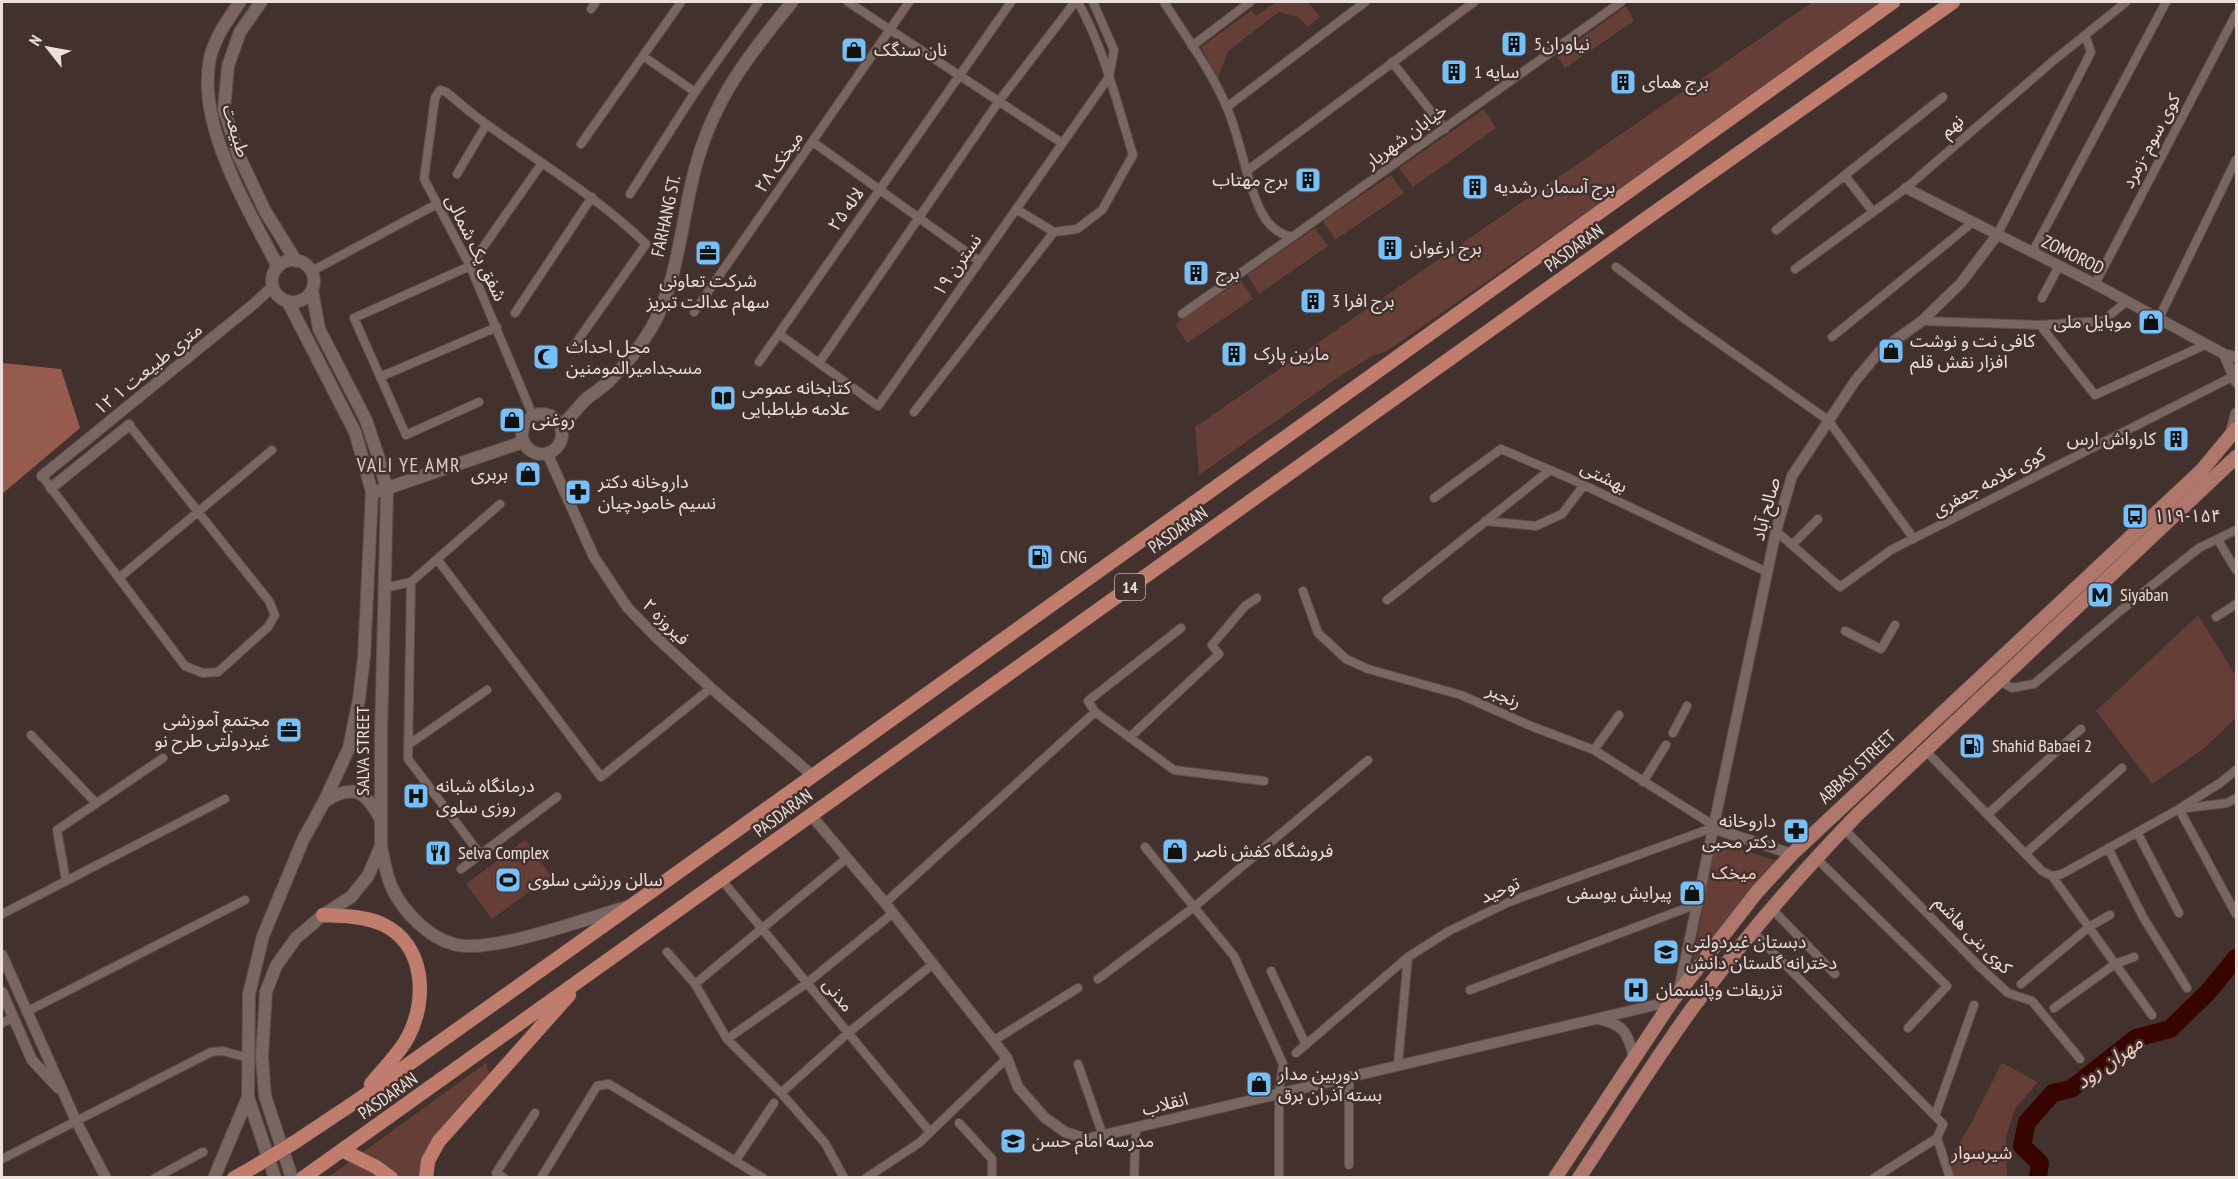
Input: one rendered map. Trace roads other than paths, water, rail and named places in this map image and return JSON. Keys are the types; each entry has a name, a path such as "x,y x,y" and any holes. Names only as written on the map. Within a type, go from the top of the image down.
{"highway":[{"name":"PASDARAN","path":"234,1178 295,1142 361,1098 1893,2"},
{"name":"PASDARAN","path":"306,1176 1635,226 1953,2"},
{"path":"323,915 354,916 383,925 403,940 416,958 421,983 418,1011 408,1038 361,1098"},
{"path":"426,1178 428,1161 439,1141 585,977"},
{"path":"342,1150 376,1167 391,1178"}],"main road":[{"name":"طبیعت","path":"240,2 223,25 210,57 207,97 226,165 278,267"},
{"name":"طبیعت","path":"261,2 240,32 228,66 224,109 238,154 265,211 296,261"},
{"name":"FARHANG ST.","path":"561,427 586,400 609,382 634,356 653,325 668,289 695,170 709,125 730,83 756,45 792,2"},
{"path":"289,261 296,261 302,262 312,271 314,284 303,300 288,302 279,297 272,279 278,267 289,261"},
{"name":"SALVA STREET","path":"292,1178 265,1096 262,1058 266,992 276,966 296,938 323,915 351,897 368,876 381,846 381,734 387,490 366,420 319,329 312,290"},
{"name":"SALVA STREET","path":"275,1178 248,1097 249,994 263,936 303,840 349,748 359,699 364,658 372,492 355,432 288,302"},
{"path":"546,414 561,427 562,434 558,445 547,453 537,454 531,451 521,436 524,424 532,416 546,414"},
{"name":"ABBASI STREET","path":"1555,1178 1675,996 1757,892 1792,854 1873,776 2202,470 2233,434"},
{"path":"372,492 387,490 523,442"},
{"name":"ABBASI STREET","path":"1579,1178 1692,1010 1753,932 1816,858 1884,789 2114,575 2236,457"},
{"path":"2102,562 2114,575"},
{"path":"1873,776 1884,789"},
{"path":"324,802 339,792 352,790 363,795 381,819"},
{"path":"381,846 392,889 409,913 430,933 453,944 474,946 501,943 631,906"},
{"path":"214,1178 248,1097"}],"street":[{"path":"581,144 681,2"},
{"path":"630,194 695,92 759,2"},
{"path":"848,2 1062,143"},
{"name":"میخک ۲۸","path":"694,312 909,2"},
{"name":"لاله ۲۵","path":"759,362 1011,2"},
{"path":"779,333 819,363 999,101 1077,2 1090,22 1133,155 1102,210 1077,229 1054,232 1016,209"},
{"path":"1093,2 1114,50 1109,78"},
{"path":"1164,2 1227,107 1258,203 1267,221 1278,232 1292,237"},
{"path":"1192,46 1250,2"},
{"path":"1227,107 1365,2"},
{"path":"1248,170 1474,2"},
{"name":"خیابان شهریار","path":"1182,314 1621,2"},
{"name":"نهم","path":"1795,269 1906,188 2126,2"},
{"path":"2032,254 2166,2"},
{"name":"کوی سوم -زمرد","path":"2095,284 2236,14"},
{"path":"1997,235 2091,52 2085,35"},
{"path":"643,56 695,92"},
{"path":"1392,62 1445,129"},
{"name":"نسترن ۱۹","path":"819,363 878,406 1109,78"},
{"name":"شفق یک شمالی","path":"486,125 446,92 440,90 435,98 424,179 470,266 532,416"},
{"path":"1776,230 1846,177 1943,98"},
{"path":"457,174 486,125 592,196 646,244 571,350"},
{"path":"813,142 979,261"},
{"path":"2159,318 2236,160"},
{"path":"480,402 406,435 354,318 470,266 542,163"},
{"path":"1846,177 1873,212"},
{"name":"ZOMOROD","path":"1906,188 2095,284 2224,354 2236,357"},
{"path":"515,313 592,196"},
{"path":"312,271 436,204"},
{"path":"1832,337 1973,222"},
{"path":"914,412 1054,232"},
{"name":"صالح آباد","path":"1675,996 1776,531 1792,476 1855,381 1880,351 1923,321 1961,283 1997,235"},
{"path":"2042,298 2059,266"},
{"path":"1616,267 1686,320 1828,420 1914,540"},
{"name":"۱۲ متری طبیعت ۱","path":"42,476 273,286"},
{"path":"1923,321 2040,325 2103,321 2127,301"},
{"path":"2040,325 2095,394 2207,344"},
{"path":"380,377 497,327"},
{"path":"2224,354 2235,379"},
{"name":"کوی علامه جعفری","path":"1776,531 1840,587 1881,556 2075,455 2235,379"},
{"path":"2233,434 2236,413"},
{"path":"42,476 185,666 203,673 218,672 268,627 275,615 269,601 129,425"},
{"name":"۱۲ متری طبیعت ۱","path":"51,488 129,425"},
{"name":"بهشتی","path":"1434,498 1501,449 1584,485 1767,572"},
{"path":"119,578 272,450"},
{"name":"فیروزه ٢","path":"547,453 594,557 627,607 711,688 812,775"},
{"path":"1387,600 1550,470"},
{"path":"1485,521 1536,526 1562,514 1584,485"},
{"path":"384,588 411,582 500,504"},
{"path":"1792,545 1818,519"},
{"path":"2000,681 2012,688 2034,684 2120,610 2199,549 2236,530"},
{"path":"2218,540 2236,570"},
{"path":"437,559 602,777 711,688"},
{"path":"411,582 408,759 480,854"},
{"name":"رنجبر","path":"1303,591 1317,633 1346,659 1368,669 1461,695 1594,750 1713,826"},
{"path":"1130,738 1219,654 1212,645 1245,606 1257,598"},
{"path":"2216,617 2236,604"},
{"path":"1845,631 1881,649 1895,625"},
{"path":"1181,628 1088,701 1095,712 1174,770 1264,781"},
{"path":"408,745 487,690"},
{"path":"1673,733 1687,706"},
{"path":"885,903 1095,712"},
{"path":"1594,750 1619,715"},
{"path":"1988,814 2081,729"},
{"path":"31,735 96,803"},
{"path":"1643,782 1666,745"},
{"path":"1926,751 2042,871 2052,876 2152,1015"},
{"path":"66,881 57,830 163,758"},
{"path":"1098,979 1194,907 1368,760"},
{"path":"2026,853 2122,768"},
{"path":"2052,876 2062,874 2179,809 2236,770"},
{"path":"461,869 557,797"},
{"path":"2179,809 2227,803 2236,798"},
{"path":"2,914 225,799"},
{"path":"2179,809 2236,914"},
{"name":"انقلاب","path":"811,815 885,903 1007,1058 1018,1087 1044,1117 1065,1132 1087,1139 1595,1019 1675,996"},
{"path":"1713,826 1792,854"},
{"name":"توحید","path":"1296,1053 1408,957 1449,931 1509,902 1713,826"},
{"name":"کوی بنی هاشم","path":"1844,829 2008,993 2032,1001 2080,1059"},
{"path":"2137,832 2179,913"},
{"path":"1145,847 1234,956 1283,1064 1279,1092 1279,1178"},
{"path":"2108,848 2143,916 2187,988"},
{"path":"695,984 763,930 847,858"},
{"path":"1816,858 1947,986 1908,1028"},
{"name":"مدنی","path":"721,879 930,1132"},
{"path":"26,1012 245,900"},
{"path":"1470,990 1696,904"},
{"path":"1772,909 1835,974"},
{"path":"727,1039 807,983 893,913"},
{"path":"2021,984 2089,927 2110,915"},
{"path":"1753,932 1943,1124 1937,1138 1874,1178"},
{"path":"667,952 695,984 727,1039 781,1093 825,1143 844,1178"},
{"path":"2,955 76,1121 106,1178"},
{"path":"1398,1064 1408,957"},
{"path":"2054,1008 2115,964 2134,957"},
{"path":"781,1093 848,1033 933,964"},
{"path":"1271,971 1306,1045"},
{"path":"993,1041 1078,988"},
{"path":"2,992 32,1060 64,1094"},
{"path":"1935,1116 1974,1005"},
{"path":"2,1023 14,1017"},
{"path":"1595,1019 1615,1023 1624,1032 1634,1058"},
{"path":"2,1159 211,1052 223,1051 248,1058"},
{"path":"866,1178 919,1143 1007,1058"},
{"path":"1078,1064 1103,1136"},
{"path":"1349,1076 1349,1165"},
{"path":"541,1178 597,1086 609,1084 764,1178"},
{"path":"736,1160 774,1103"},
{"path":"504,1178 496,1173 535,1113"},
{"path":"959,1123 992,1160 992,1178"},
{"path":"1134,1178 1136,1128"},
{"path":"1937,1138 1950,1178"},
{"path":"155,1178 203,1152"}],"waterway":[{"name":"مهران رود","path":"2038,1178 2040,1163 2022,1146 2027,1122 2053,1093 2071,1089 2136,1038 2170,1029 2208,992 2236,958"}],"place":[{"name":"نیاوران5","path":"1514,44"},
{"name":"نان سنگک","path":"854,50"},
{"name":"سایه 1","path":"1454,72"},
{"name":"برج همای","path":"1623,82"},
{"name":"برج مهتاب","path":"1308,180"},
{"name":"برج آسمان رشدیه","path":"1475,187"},
{"name":"برج ارغوان","path":"1390,248"},
{"name":"شرکت تعاونی سهام عدالت تبریز","path":"708,253"},
{"name":"برج","path":"1196,273"},
{"name":"برج افرا 3","path":"1313,301"},
{"name":"موبایل ملی","path":"2151,322"},
{"name":"کافی نت و نوشت افزار نقش قلم","path":"1891,351"},
{"name":"مارین پارک","path":"1234,354"},
{"name":"محل احداث مسجدامیرالمومنین","path":"546,357"},
{"name":"کتابخانه عمومی علامه طباطبایی","path":"723,398"},
{"name":"روغنی","path":"512,420"},
{"name":"کارواش ارس","path":"2176,439"},
{"name":"بربری","path":"528,474"},
{"name":"داروخانه دکتر نسیم خامودچیان","path":"578,492"},
{"name":"۱۱۹-۱۵۴","path":"2135,516"},
{"name":"CNG","path":"1040,557"},
{"name":"Siyaban","path":"2100,595"},
{"name":"مجتمع آموزشی غیردولتی طرح نو","path":"289,730"},
{"name":"Shahid Babaei 2","path":"1972,746"},
{"name":"درمانگاه شبانه روزی سلوی","path":"416,796"},
{"name":"داروخانه دکتر محبی","path":"1796,831"},
{"name":"فروشگاه کفش ناصر","path":"1175,851"},
{"name":"Selva Complex","path":"438,853"},
{"name":"سالن ورزشی سلوی","path":"508,880"},
{"name":"پیرایش یوسفی","path":"1692,893"},
{"name":"دبستان غیردولتی دخترانه گلستان دانش","path":"1666,952"},
{"name":"تزریقات وپانسمان","path":"1636,990"},
{"name":"دوربین مدار بسته آذران برق","path":"1259,1084"},
{"name":"مدرسه امام حسن","path":"1013,1141"}],"district":[{"name":"VALI YE AMR","path":"409,465"}],"park label":[{"name":"میخک","path":"1734,873"},
{"name":"شیرسوار","path":"1982,1153"}]}
